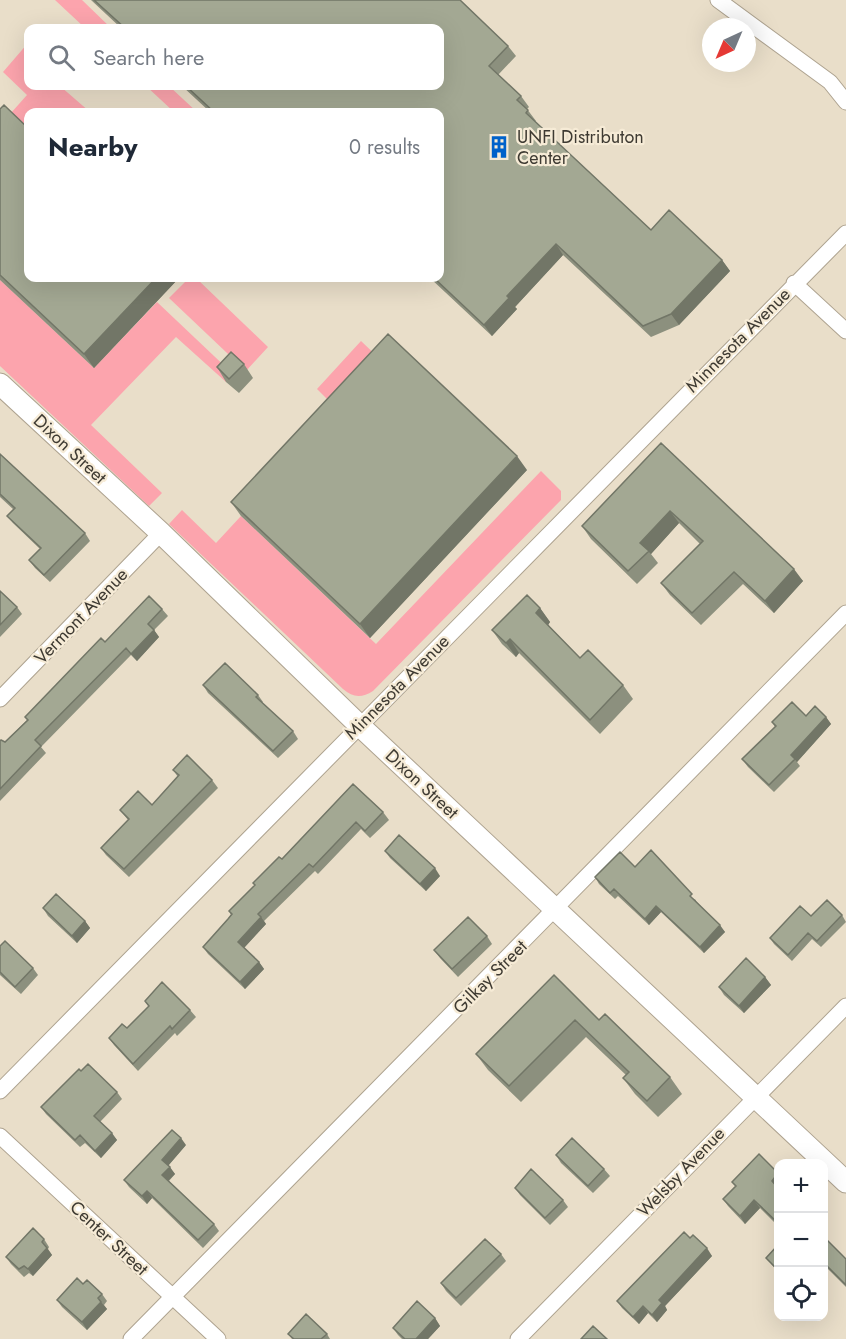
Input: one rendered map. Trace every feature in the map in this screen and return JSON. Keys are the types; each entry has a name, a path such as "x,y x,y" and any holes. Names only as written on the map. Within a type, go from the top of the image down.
{"street":[{"path":"718,0 830,82 846,102"},
{"name":"Minnesota Avenue","path":"0,1091 794,283 846,233"},
{"path":"794,283 846,331"},
{"name":"Dixon Street","path":"0,384 161,533 359,725 846,1182"},
{"name":"Vermont Avenue","path":"0,699 161,533"},
{"name":"Gilkay Street","path":"131,1339 556,910 846,612"},
{"name":"Welsby Avenue","path":"518,1339 846,1006"},
{"name":"Center Street","path":"0,1136 218,1339"}],"shaded area":[{"path":"55,0 82,0 107,24 81,24"},
{"path":"24,48 24,90 65,90 85,108 24,108 24,131 2,123 27,95 3,72"},
{"path":"150,90 173,90 193,108 170,108"},
{"path":"0,280 94,368 157,302 233,374 226,382 176,337 91,425 162,493 149,506 0,366"},
{"path":"185,282 200,282 268,347 246,371 169,298"},
{"path":"361,341 384,363 339,411 317,389"},
{"path":"541,471 561,491 561,500 373,691 361,696 350,694 343,689 169,524 182,510 216,543 241,516 376,644"}],"building":[{"name":"UNFI Distributon Center","path":"94,0 460,0 508,46 489,66 521,96 517,100 528,110 526,113 651,230 669,210 722,260 671,314 643,326 556,244 507,296 509,298 484,325 438,282 444,282 444,108 210,108 190,90 444,90 444,24 121,24"},
{"path":"4,105 24,124 24,282 152,282 84,354 0,275 0,109"},
{"path":"388,334 517,456 360,624 231,502"},
{"path":"231,352 244,364 229,379 217,367"},
{"path":"661,443 794,569 765,601 734,572 692,613 661,583 703,541 670,511 640,543 649,551 628,571 582,526"},
{"path":"0,454 85,533 44,575 29,560 41,548 7,516 15,508 0,494"},
{"path":"0,591 17,607 0,625"},
{"path":"527,595 540,608 536,613 580,658 588,650 623,685 590,720 510,639 506,643 492,630"},
{"path":"149,596 162,609 148,624 154,630 131,654 126,648 35,740 41,746 0,789 0,741 5,742 28,720 25,717 101,638 105,642"},
{"path":"225,663 258,695 256,697 293,731 273,751 203,685"},
{"path":"792,702 806,716 815,706 826,717 791,755 795,759 769,785 742,759 776,726 772,722"},
{"path":"187,755 212,780 124,869 101,848 129,819 120,810 138,791 152,805 179,775 173,770"},
{"path":"353,784 383,812 365,831 356,822 313,867 309,864 258,914 261,917 238,942 259,962 240,982 203,947 232,914 229,911 255,885 253,883 279,857 282,859"},
{"path":"399,835 435,868 420,884 385,851"},
{"path":"651,850 692,894 690,896 720,925 700,947 656,906 645,919 614,889 610,893 595,877 620,852 635,867"},
{"path":"56,894 85,921 72,936 43,908"},
{"path":"827,900 842,915 817,941 808,933 788,955 770,938 800,906 811,916"},
{"path":"468,917 487,936 452,969 434,950"},
{"path":"5,941 33,968 15,987 0,972 0,946"},
{"path":"746,958 765,977 739,1006 719,987"},
{"path":"554,975 599,1020 605,1014 670,1077 647,1101 623,1078 629,1072 575,1020 509,1086 476,1054"},
{"path":"162,982 190,1010 172,1029 170,1026 133,1064 109,1038 122,1024 127,1028 149,1006 145,1001"},
{"path":"88,1064 117,1092 94,1116 112,1133 95,1151 80,1135 75,1140 41,1107 79,1069 81,1071"},
{"path":"172,1130 181,1138 162,1160 170,1167 162,1175 214,1224 198,1240 147,1191 142,1196 124,1180"},
{"path":"572,1138 604,1169 588,1186 556,1155"},
{"path":"759,1154 774,1169 772,1181 774,1183 774,1219 754,1200 740,1216 723,1199 736,1186 732,1182"},
{"path":"531,1169 563,1200 545,1218 515,1188"},
{"path":"33,1228 44,1239 42,1242 47,1248 28,1269 24,1266 19,1269 6,1257"},
{"path":"684,1232 690,1238 693,1235 707,1248 659,1300 662,1303 652,1315 643,1306 633,1317 617,1301"},
{"path":"485,1239 501,1254 456,1298 441,1283"},
{"path":"828,1241 846,1259 846,1285 828,1267"},
{"path":"774,1249 774,1266 766,1258"},
{"path":"77,1278 83,1284 87,1280 102,1294 98,1298 101,1302 82,1322 57,1300"},
{"path":"417,1301 435,1318 416,1339 405,1339 393,1328"},
{"path":"306,1314 327,1334 321,1339 294,1339 288,1334"},
{"path":"593,1326 607,1339 581,1339"}],"place":[{"name":"UNFI Distributon Center","path":"499,147"}]}
